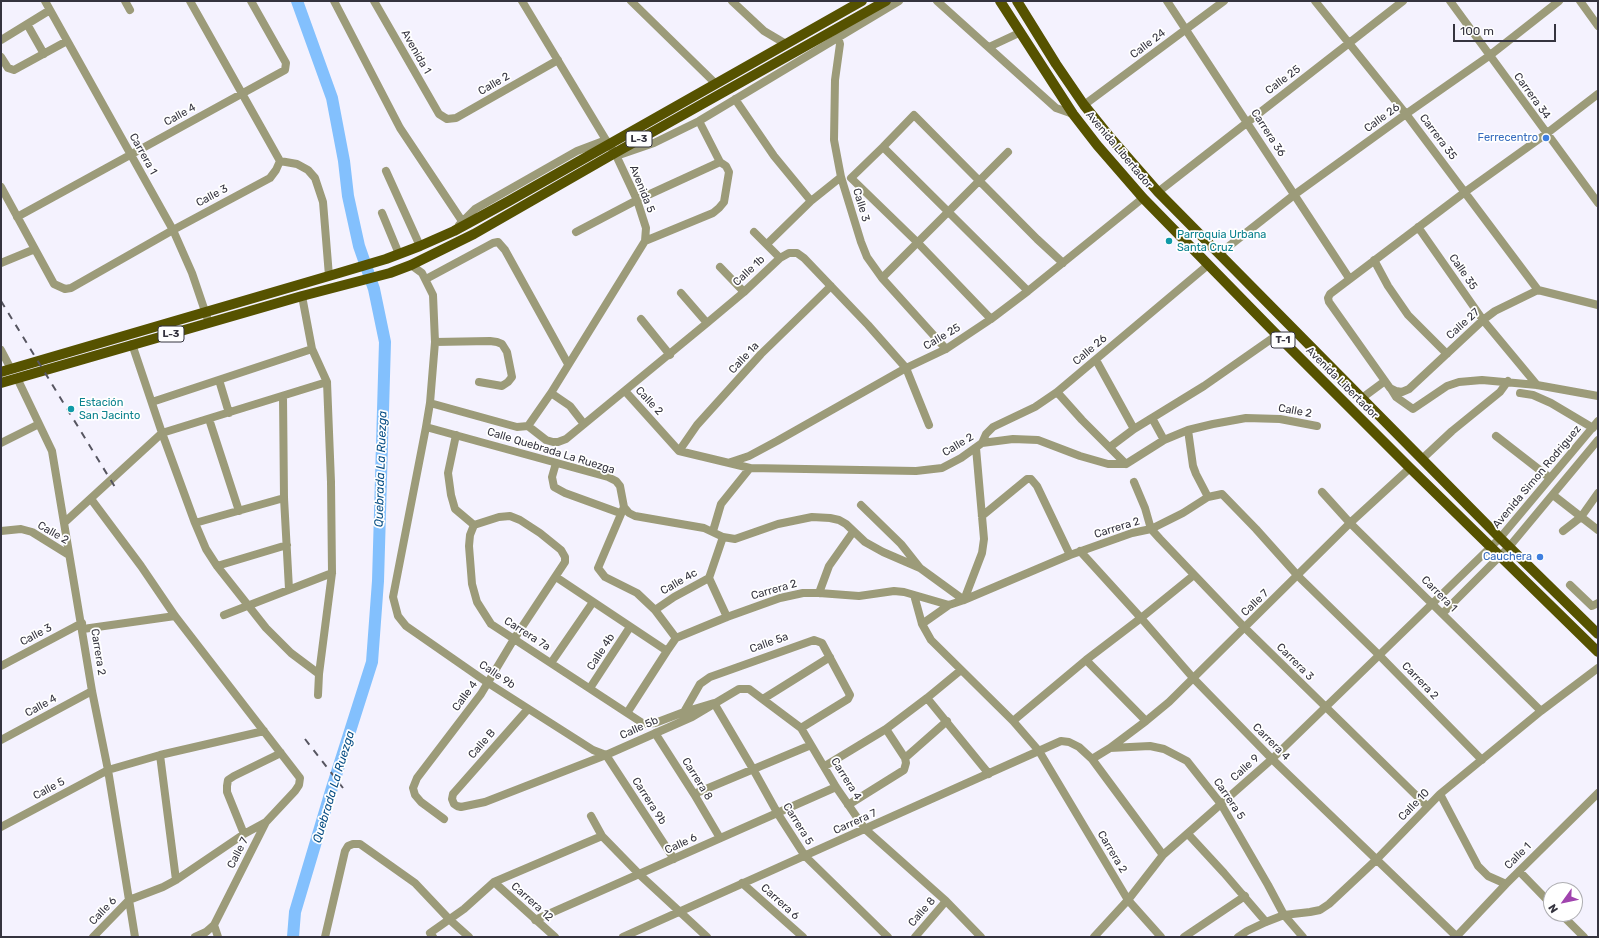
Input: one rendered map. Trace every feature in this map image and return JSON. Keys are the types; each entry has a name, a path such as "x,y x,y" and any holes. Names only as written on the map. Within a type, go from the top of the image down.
{"main road":[{"name":"L-3","path":"1,372 386,259 420,246 454,231 607,142 862,1"},
{"name":"L-3","path":"1,383 132,344 390,273 411,265 474,234 886,1"},
{"name":"Avenida Libertador","path":"1000,1 1019,33 1073,114 1111,162 1143,198 1410,468 1598,652"},
{"name":"Avenida Libertador","path":"1018,1 1056,64 1084,105 1158,192 1500,538 1598,634"}],"street":[{"name":"Carrera 1","path":"45,1 173,230 192,273 209,323"},
{"path":"125,1 130,10"},
{"path":"190,1 280,160 303,167 315,178 324,207 329,276"},
{"name":"Calle 4","path":"17,216 282,72 287,67 283,56 251,1"},
{"path":"334,1 400,128 462,221"},
{"name":"Avenida 1","path":"374,1 439,114"},
{"name":"Avenida 5","path":"522,1 615,153 637,200 646,228 645,241"},
{"path":"631,1 715,83"},
{"path":"732,1 764,32 786,44"},
{"path":"615,153 622,154 654,143 699,121 899,1"},
{"path":"937,1 1056,108 1073,114"},
{"name":"Carrera 36","path":"1167,1 1350,278"},
{"name":"Calle 24","path":"1084,105 1224,1"},
{"name":"Carrera 35","path":"1315,1 1406,114 1538,290"},
{"name":"Calle 25","path":"1158,192 1247,121 1403,1"},
{"name":"Carrera 34","path":"1450,1 1598,203"},
{"name":"Calle 26","path":"1219,254 1294,195 1406,114 1490,56 1559,1"},
{"path":"1580,1 1598,26"},
{"path":"1,40 50,10"},
{"path":"27,24 44,54"},
{"path":"989,47 1019,33"},
{"name":"Calle 3","path":"838,37 840,44 835,80 834,140 841,176 861,242 867,257 882,278 946,349"},
{"path":"1,57 8,68 14,70 67,41"},
{"name":"Calle 2","path":"439,114 447,119 456,118 558,60"},
{"path":"1598,94 1350,278 1330,294 1328,298 1329,302 1396,397 1413,409 1447,386 1459,382 1482,380 1537,385 1598,396"},
{"path":"734,99 774,156 811,201"},
{"path":"991,319 918,243 851,178 914,115 1037,240 1063,263"},
{"path":"430,403 517,427 528,426 551,393 645,241 712,213 724,202 729,172 726,166 720,162 699,121"},
{"path":"454,231 475,209 577,151 607,142"},
{"path":"883,147 1028,291"},
{"path":"882,278 918,243 978,180 1008,152"},
{"name":"Calle 3","path":"17,216 54,284 65,289 71,288 173,230 270,178 276,170 280,160"},
{"path":"576,232 637,200 720,162"},
{"path":"386,171 420,246"},
{"path":"767,244 811,201 841,176"},
{"path":"1,188 17,216"},
{"name":"Calle 25","path":"730,462 749,456 906,368 946,349 991,319 1028,291 1087,245 1143,198"},
{"path":"382,213 399,254"},
{"name":"Calle 35","path":"1418,227 1483,320 1537,385"},
{"path":"754,232 780,258"},
{"path":"426,279 493,243 498,242 505,250 568,364"},
{"path":"1,263 35,249"},
{"name":"Calle 1b","path":"528,426 546,440 558,442 566,439 670,355 744,292 780,258 789,253 796,253 804,258 868,325 906,368 928,425"},
{"path":"1374,260 1388,286 1408,315 1447,354"},
{"path":"411,265 422,273 433,295 435,342 430,403 426,427"},
{"name":"Calle 26","path":"979,446 986,434 993,427 1035,407 1057,392 1208,265"},
{"path":"720,267 744,292"},
{"name":"Calle 1a","path":"679,451 697,425 761,354 831,286"},
{"path":"1538,290 1598,305"},
{"name":"Calle 27","path":"1388,384 1396,391 1402,392 1409,389 1483,320 1495,311 1538,290"},
{"path":"681,293 707,323"},
{"path":"302,296 312,349 327,382 331,482 332,573 319,674 318,695"},
{"path":"641,319 670,355"},
{"path":"1110,448 1134,429 1204,386 1277,335"},
{"path":"435,342 490,341 502,344 507,352 512,377 502,386 479,382"},
{"path":"132,344 162,433 206,549 217,566 248,606 291,654 319,674"},
{"path":"152,402 312,349"},
{"path":"1,350 11,368"},
{"path":"1096,360 1134,429"},
{"name":"Carrera 2","path":"17,378 52,451 92,691 108,770 134,937"},
{"path":"219,380 229,413"},
{"path":"65,522 162,433 327,382"},
{"path":"1422,459 1452,431 1500,392 1508,382"},
{"path":"1362,398 1388,384"},
{"name":"Calle 2","path":"625,391 679,451 750,468 916,471 942,468 979,446 1013,439 1038,440 1080,456 1108,464 1126,464 1164,440 1188,430 1246,418 1280,419 1317,426"},
{"path":"1057,392 1082,420 1126,464"},
{"path":"551,393 570,406 584,424"},
{"path":"1520,393 1551,403 1595,424"},
{"path":"283,396 284,498 289,589"},
{"path":"1152,418 1164,440"},
{"path":"209,419 239,511"},
{"path":"1,443 39,424"},
{"name":"Avenida Simon Rodriguez","path":"1433,603 1500,538 1595,424"},
{"name":"Calle Quebrada La Ruezga","path":"426,427 608,477 616,481 620,486 622,510"},
{"name":"Calle 9b","path":"426,427 393,597 398,616 406,626 488,683 593,750 606,755"},
{"path":"1188,430 1193,466 1208,497"},
{"path":"456,435 448,474 455,509 474,525 499,517 510,516 520,520 540,533 561,550 565,557 565,562 556,577 666,650"},
{"path":"1496,436 1550,478"},
{"name":"Avenida Simon Rodriguez","path":"1443,613 1501,556 1598,440"},
{"path":"556,463 552,477 554,487 565,493 622,510 635,516 704,528 723,537 734,539 778,524 812,517 839,520 846,524 865,542 920,568 964,600 982,553 984,539 979,446"},
{"path":"713,531 721,504 750,468"},
{"name":"Calle 7","path":"1110,748 1146,721 1194,678 1350,523 1410,468"},
{"path":"982,516 1026,479 1031,479 1037,486 1070,555"},
{"path":"1134,482 1145,508 1151,529"},
{"name":"Carrera 1","path":"1322,492 1350,523 1433,603 1541,711"},
{"path":"1563,531 1581,517 1598,493"},
{"name":"Carrera 2","path":"627,713 666,650 676,638 727,617 780,598 803,593 859,596 894,592 914,595 949,605 1080,551 1132,533 1151,529 1183,513 1208,497 1216,494 1222,494 1298,576 1379,655 1482,760"},
{"path":"1553,495 1598,530"},
{"path":"195,523 284,498"},
{"path":"90,499 141,566 175,616 281,752 228,780 227,792 244,834"},
{"path":"861,506 901,544 920,568"},
{"path":"622,510 598,568 605,577 637,593 655,610"},
{"name":"Carrera 7a","path":"474,525 470,535 469,546 472,584 477,602 492,624 644,724 650,725 684,712 714,703"},
{"name":"Calle 2","path":"1,531 21,529 32,532 69,555"},
{"name":"Carrera 3","path":"1151,529 1245,628 1325,708 1427,806"},
{"path":"819,593 829,566 853,532"},
{"path":"709,578 723,537"},
{"path":"217,566 287,545"},
{"name":"Carrera 4","path":"1080,551 1194,678 1272,759 1456,937"},
{"path":"224,615 332,573"},
{"path":"1013,721 1086,660 1194,575"},
{"name":"Calle 4","path":"444,819 421,802 415,795 413,788 417,778 488,683 514,639 556,577"},
{"name":"Calle 4c","path":"676,638 655,610 674,597 709,578 727,617"},
{"path":"1570,585 1592,606 1598,603"},
{"name":"Carrera 2","path":"914,595 922,624 931,640 1013,721 1039,751 1128,900 1161,937"},
{"path":"551,663 593,602"},
{"name":"Calle 9","path":"1094,937 1128,900 1163,855 1272,759 1433,603"},
{"path":"922,624 949,605"},
{"name":"Calle 3","path":"1,666 82,626 175,616"},
{"name":"Calle 4b","path":"590,688 630,627"},
{"name":"Calle 5a","path":"684,712 703,682 718,674 810,640 814,640 822,643 850,695 848,699 801,728"},
{"path":"763,699 830,657"},
{"path":"1086,660 1146,721"},
{"name":"Calle 10","path":"1238,937 1250,934 1266,922 1284,915 1320,910 1329,904 1376,860 1440,794 1541,711 1598,668"},
{"path":"825,766 886,728 927,698 961,670"},
{"name":"Calle 5b","path":"453,794 452,799 454,804 457,806 461,807 484,802 606,755 692,717 738,689 749,689 763,699"},
{"name":"Calle 4","path":"1,740 92,691"},
{"path":"927,698 989,774"},
{"name":"Carrera 4","path":"763,699 801,728 825,766 836,787 865,829 946,901 981,937"},
{"name":"Carrera 5","path":"714,703 778,814 805,856 888,937"},
{"name":"Calle B","path":"453,794 528,709"},
{"path":"905,758 947,721"},
{"path":"848,804 904,770 906,763 905,758 886,728"},
{"name":"Calle 5","path":"1,827 108,770 160,754 264,731"},
{"name":"Carrera 8","path":"655,733 720,838"},
{"name":"Carrera 7","path":"623,937 680,913 742,883 1061,742 1069,742 1079,747 1092,759"},
{"path":"694,794 811,745"},
{"name":"Carrera 5","path":"1092,759 1110,748 1150,746 1164,748 1187,761 1221,804 1284,915 1303,937"},
{"name":"Calle 7","path":"195,937 206,932 214,925 266,822 299,785 300,778 281,752"},
{"path":"160,754 176,880"},
{"name":"Carrera 9b","path":"606,755 674,859"},
{"path":"1092,759 1163,855"},
{"name":"Calle 6","path":"535,920 640,875 836,787"},
{"name":"Calle 1","path":"1456,937 1506,884 1598,793"},
{"path":"1440,794 1478,866 1488,876 1506,884"},
{"path":"591,816 602,836 640,875 707,937"},
{"path":"129,900 163,887 176,880 244,834 266,822"},
{"path":"1188,834 1245,896 1266,922"},
{"path":"429,936 464,909 494,882 602,836"},
{"path":"325,937 345,852 348,846 353,844 360,844 415,883 450,920 469,937"},
{"path":"1519,871 1543,896"},
{"name":"Carrera 12","path":"494,882 555,937"},
{"name":"Carrera 6","path":"742,883 804,937"},
{"path":"1184,937 1245,896"},
{"name":"Calle 6","path":"93,937 129,900"},
{"name":"Calle 8","path":"915,937 946,901"},
{"path":"1569,922 1584,937"},
{"path":"214,925 218,937"}],"waterway":[{"name":"Quebrada La Ruezga","path":"293,937 295,912 331,791 372,662 378,581 385,342 374,289 359,246 348,196 344,161 332,98 297,1"}],"railway":[{"path":"1,301 118,492"},
{"path":"305,739 343,788"}],"place":[{"name":"Ferrecentro","path":"1546,138"},
{"name":"Parroquia Urbana Santa Cruz","path":"1169,241"},
{"name":"Estación San Jacinto","path":"71,409"},
{"name":"Cauchera","path":"1540,557"}]}
